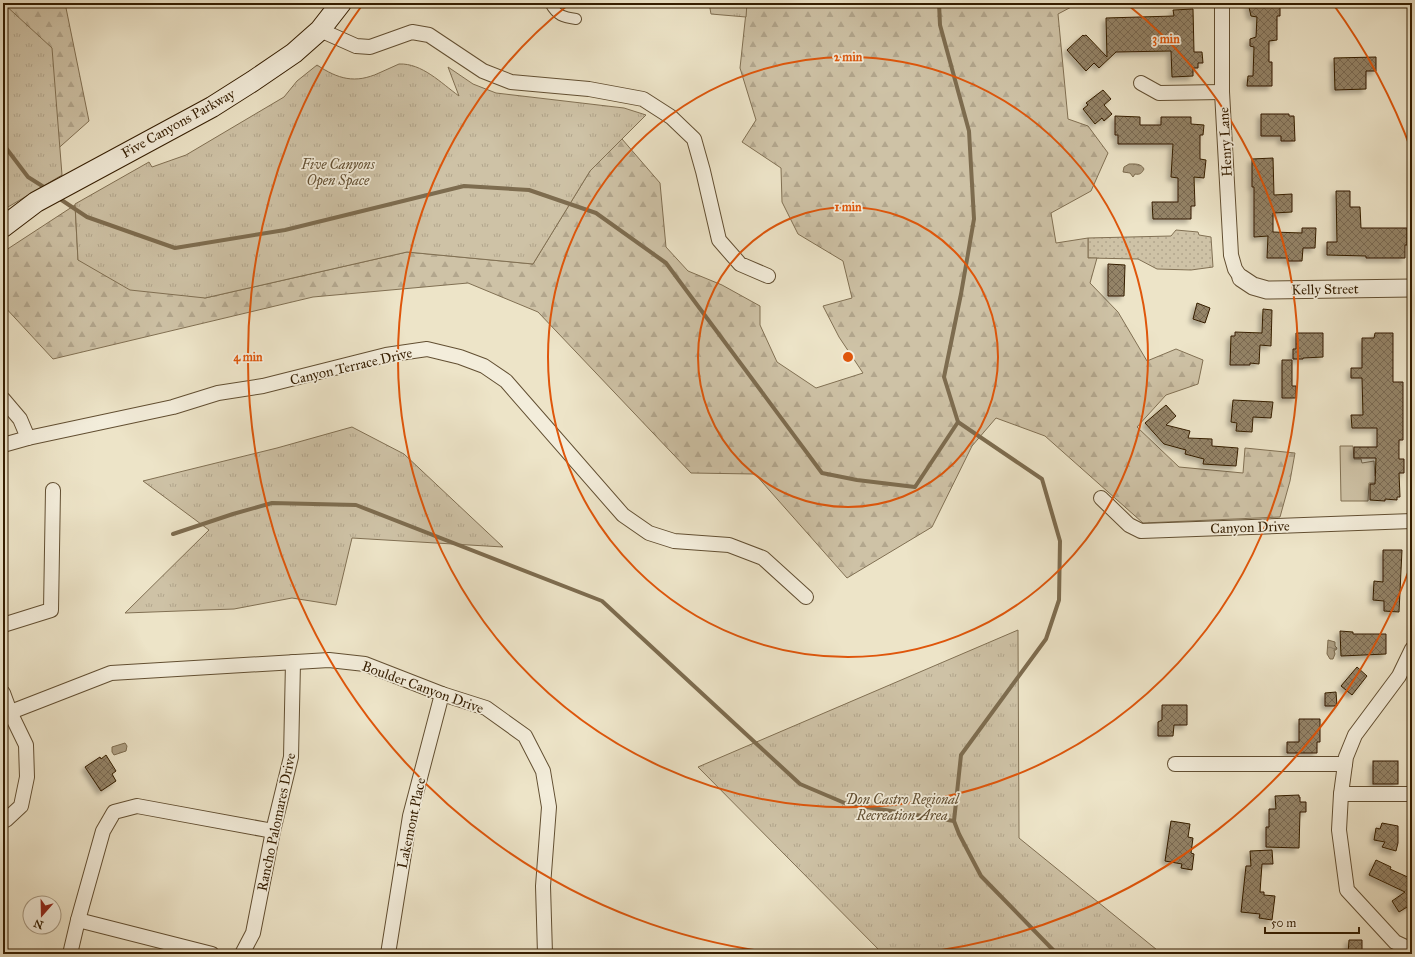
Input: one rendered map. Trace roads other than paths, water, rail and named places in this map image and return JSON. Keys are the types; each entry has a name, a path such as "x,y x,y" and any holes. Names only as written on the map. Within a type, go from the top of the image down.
{"main road":[{"name":"Five Canyons Parkway","path":"3,227 36,202 212,106 253,81 294,53 320,30 340,3"}],"street":[{"path":"550,3 553,10 561,16 576,19"},
{"name":"Henry Lane","path":"1222,3 1222,92 1231,255 1235,269 1241,278"},
{"path":"320,30 356,46 370,47 412,32 429,35 484,71 511,82 589,90 643,100 671,117 694,139 719,240 740,264 768,276"},
{"path":"1141,83 1159,93 1222,92"},
{"name":"Kelly Street","path":"1241,278 1253,286 1267,290 1412,288"},
{"name":"Canyon Terrace Drive","path":"3,445 28,438 173,407 218,393 263,386 386,355 427,349 460,357 484,366 506,381 623,515 649,533 674,541 729,545 763,558 806,597"},
{"path":"3,400 20,419 28,438"},
{"path":"3,625 51,610 52,490"},
{"name":"Canyon Drive","path":"1101,498 1129,525 1141,531 1176,531 1412,521"},
{"path":"1412,649 1399,676 1355,735 1346,757 1341,794 1339,830 1347,890 1395,942 1412,950"},
{"name":"Boulder Canyon Drive","path":"6,713 111,673 329,660 365,664 442,694 486,708 525,736 542,772 549,807 543,886 545,954"},
{"name":"Rancho Palomares Drive","path":"242,954 253,933 273,831 291,757 293,662"},
{"path":"3,693 6,713 26,745 27,777 21,806 6,820 3,820"},
{"name":"Lakemont Place","path":"388,954 410,816 442,694"},
{"path":"1175,764 1345,764"},
{"path":"1341,794 1412,794"},
{"path":"70,954 103,831 114,812 137,806 273,831"},
{"path":"78,920 212,954"}],"water":[{"path":"1129,164 1139,165 1144,169 1141,173 1135,174 1133,177 1130,173 1123,172 1124,167"},
{"path":"1328,640 1335,642 1335,646 1337,648 1334,650 1335,654 1333,659 1330,659 1327,654"},
{"path":"125,743 127,746 126,751 114,755 112,752 112,747"}],"waterway":[{"path":"939,3 940,25 969,131 974,219 961,294 944,377 958,422 1042,479 1060,541 1059,600 1046,639 961,755 954,821 959,834 981,876 1057,954"},
{"path":"3,144 28,177 47,189"},
{"path":"57,197 87,217 175,248 285,230 464,186 529,190 596,213 666,263 822,473 857,480 915,487 958,422"},
{"path":"173,534 272,503 356,505 602,601 800,784 847,804 954,821"}],"park label":[{"name":"Five Canyons Open Space","path":"338,172"},
{"name":"Don Castro Regional Recreation Area","path":"902,808"}]}
